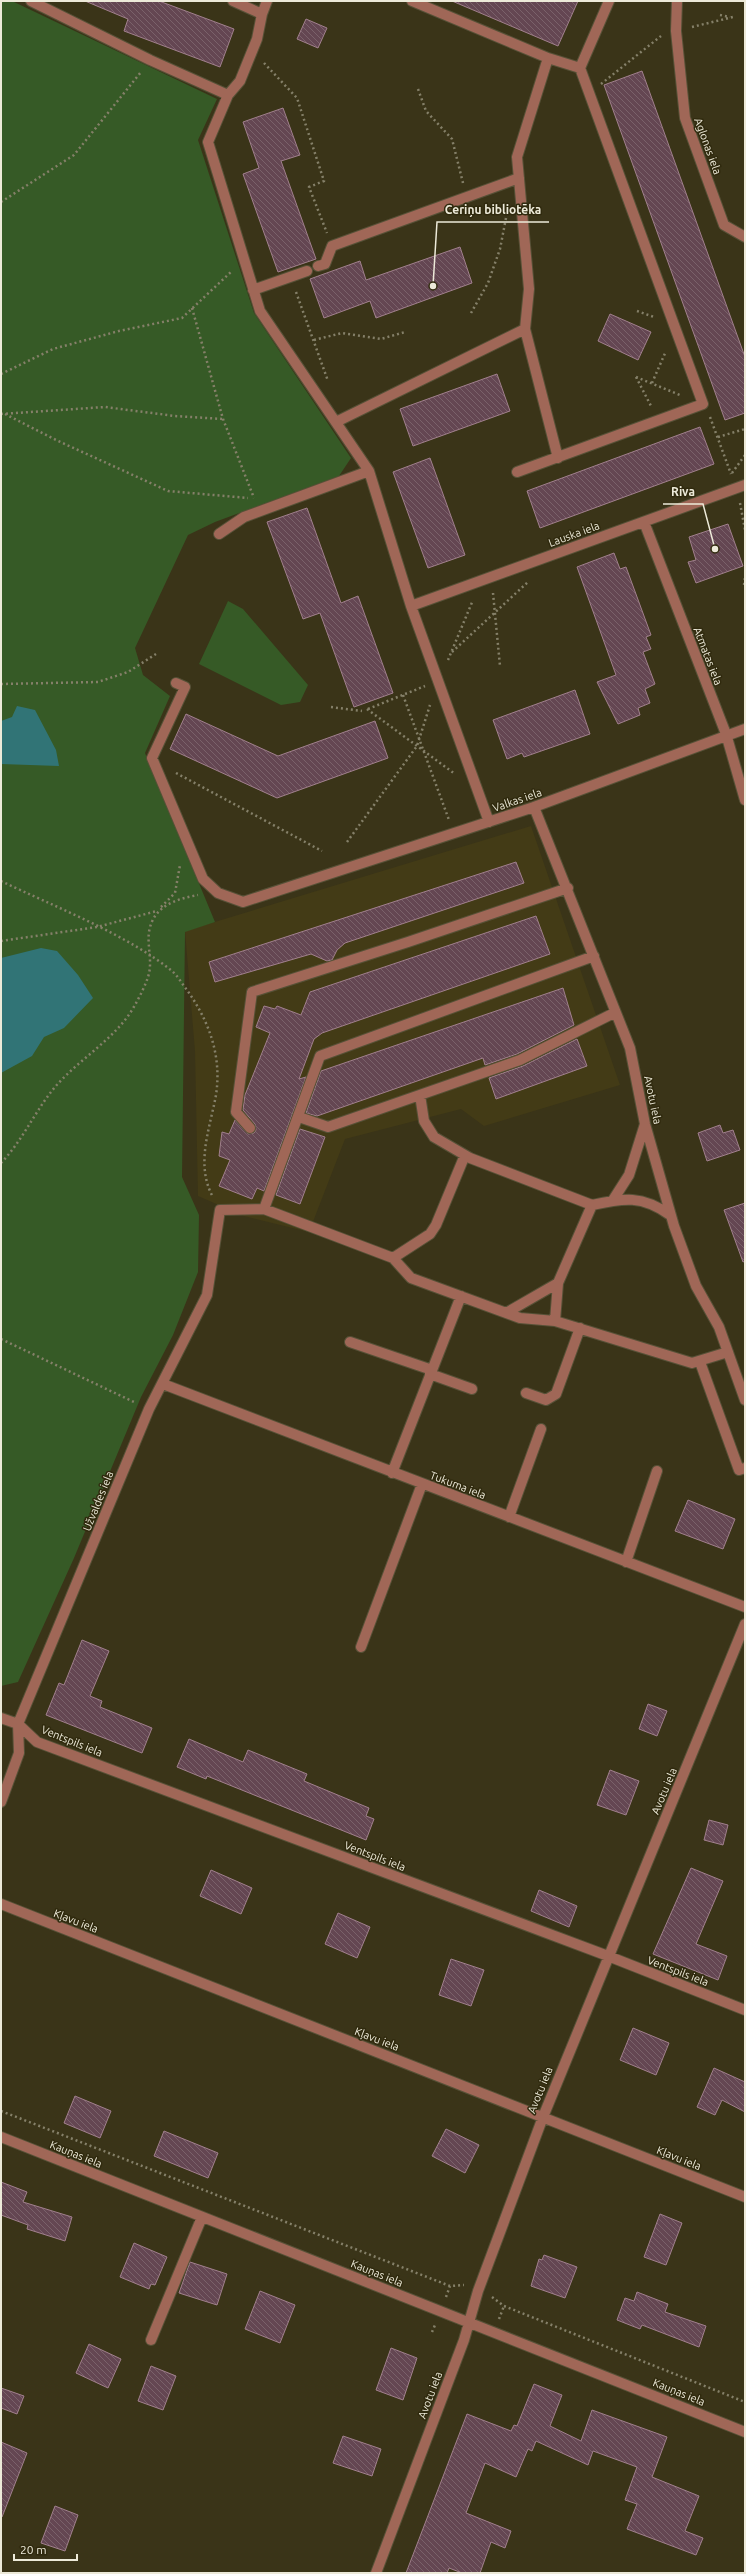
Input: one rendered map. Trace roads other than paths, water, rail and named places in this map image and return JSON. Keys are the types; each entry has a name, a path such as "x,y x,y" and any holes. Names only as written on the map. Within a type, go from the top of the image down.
{"street":[{"path":"31,1 150,60 228,95"},
{"path":"234,1 262,14"},
{"path":"267,1 262,14 253,51 240,81 228,95 208,142 243,261 260,311 369,471 411,606 489,822"},
{"path":"412,1 548,58 580,68"},
{"path":"517,472 703,404 580,68 609,1"},
{"name":"Aglonas iela","path":"677,1 676,31 685,118 724,225 745,237"},
{"path":"548,58 517,156 529,289 525,329 558,458"},
{"path":"318,266 325,264 332,246 519,178"},
{"path":"253,290 306,271"},
{"path":"336,422 525,329"},
{"path":"219,534 244,517 369,471"},
{"name":"Lauska iela","path":"411,606 741,487"},
{"name":"Atmatas iela","path":"644,522 726,734 745,800"},
{"name":"Valkas iela","path":"176,683 185,687 152,758 203,879 218,893 243,902 534,807 726,734 745,729"},
{"name":"Avotu iela","path":"534,807 568,888 614,1013 630,1048 645,1124 670,1215 696,1286 719,1327 745,1397"},
{"path":"250,1128 236,1112 252,992 408,942 568,888"},
{"path":"594,956 320,1056 299,1117 264,1209 393,1258 411,1278 520,1318 555,1321 692,1363 700,1362 728,1352"},
{"path":"299,1117 328,1126 520,1060 614,1013"},
{"path":"420,1095 424,1121 434,1137 465,1155 592,1205 613,1200 640,1200 654,1204 670,1215"},
{"path":"613,1200 630,1175 645,1124"},
{"path":"393,1258 430,1234 436,1225 465,1155"},
{"path":"555,1321 558,1283 592,1205"},
{"name":"Užvaldes iela","path":"1,1802 19,1753 18,1724 149,1409 207,1295 220,1210 264,1209"},
{"path":"506,1313 558,1283"},
{"path":"392,1473 461,1296"},
{"path":"526,1394 546,1400 556,1394 580,1328"},
{"path":"350,1342 472,1389"},
{"path":"700,1362 739,1470 745,1468"},
{"name":"Tukuma iela","path":"163,1384 745,1607"},
{"path":"509,1517 542,1429"},
{"path":"626,1562 657,1471"},
{"path":"361,1647 422,1484"},
{"name":"Avotu iela","path":"376,2573 543,2117 745,1624"},
{"name":"Ventspils iela","path":"1,1718 18,1724 37,1742 608,1956 745,2010"},
{"name":"Kļavu iela","path":"1,1904 745,2197"},
{"name":"Kauņas iela","path":"1,2138 745,2432"},
{"path":"151,2340 202,2217"}],"water":[{"path":"17,706 35,710 56,750 59,766 1,764 1,721 12,717"},
{"path":"41,948 57,951 78,975 93,998 64,1028 44,1037 32,1056 1,1073 1,958"}],"place":[{"name":"Ceriņu bibliotēka","path":"433,286"},
{"name":"Riva","path":"715,549"}]}
